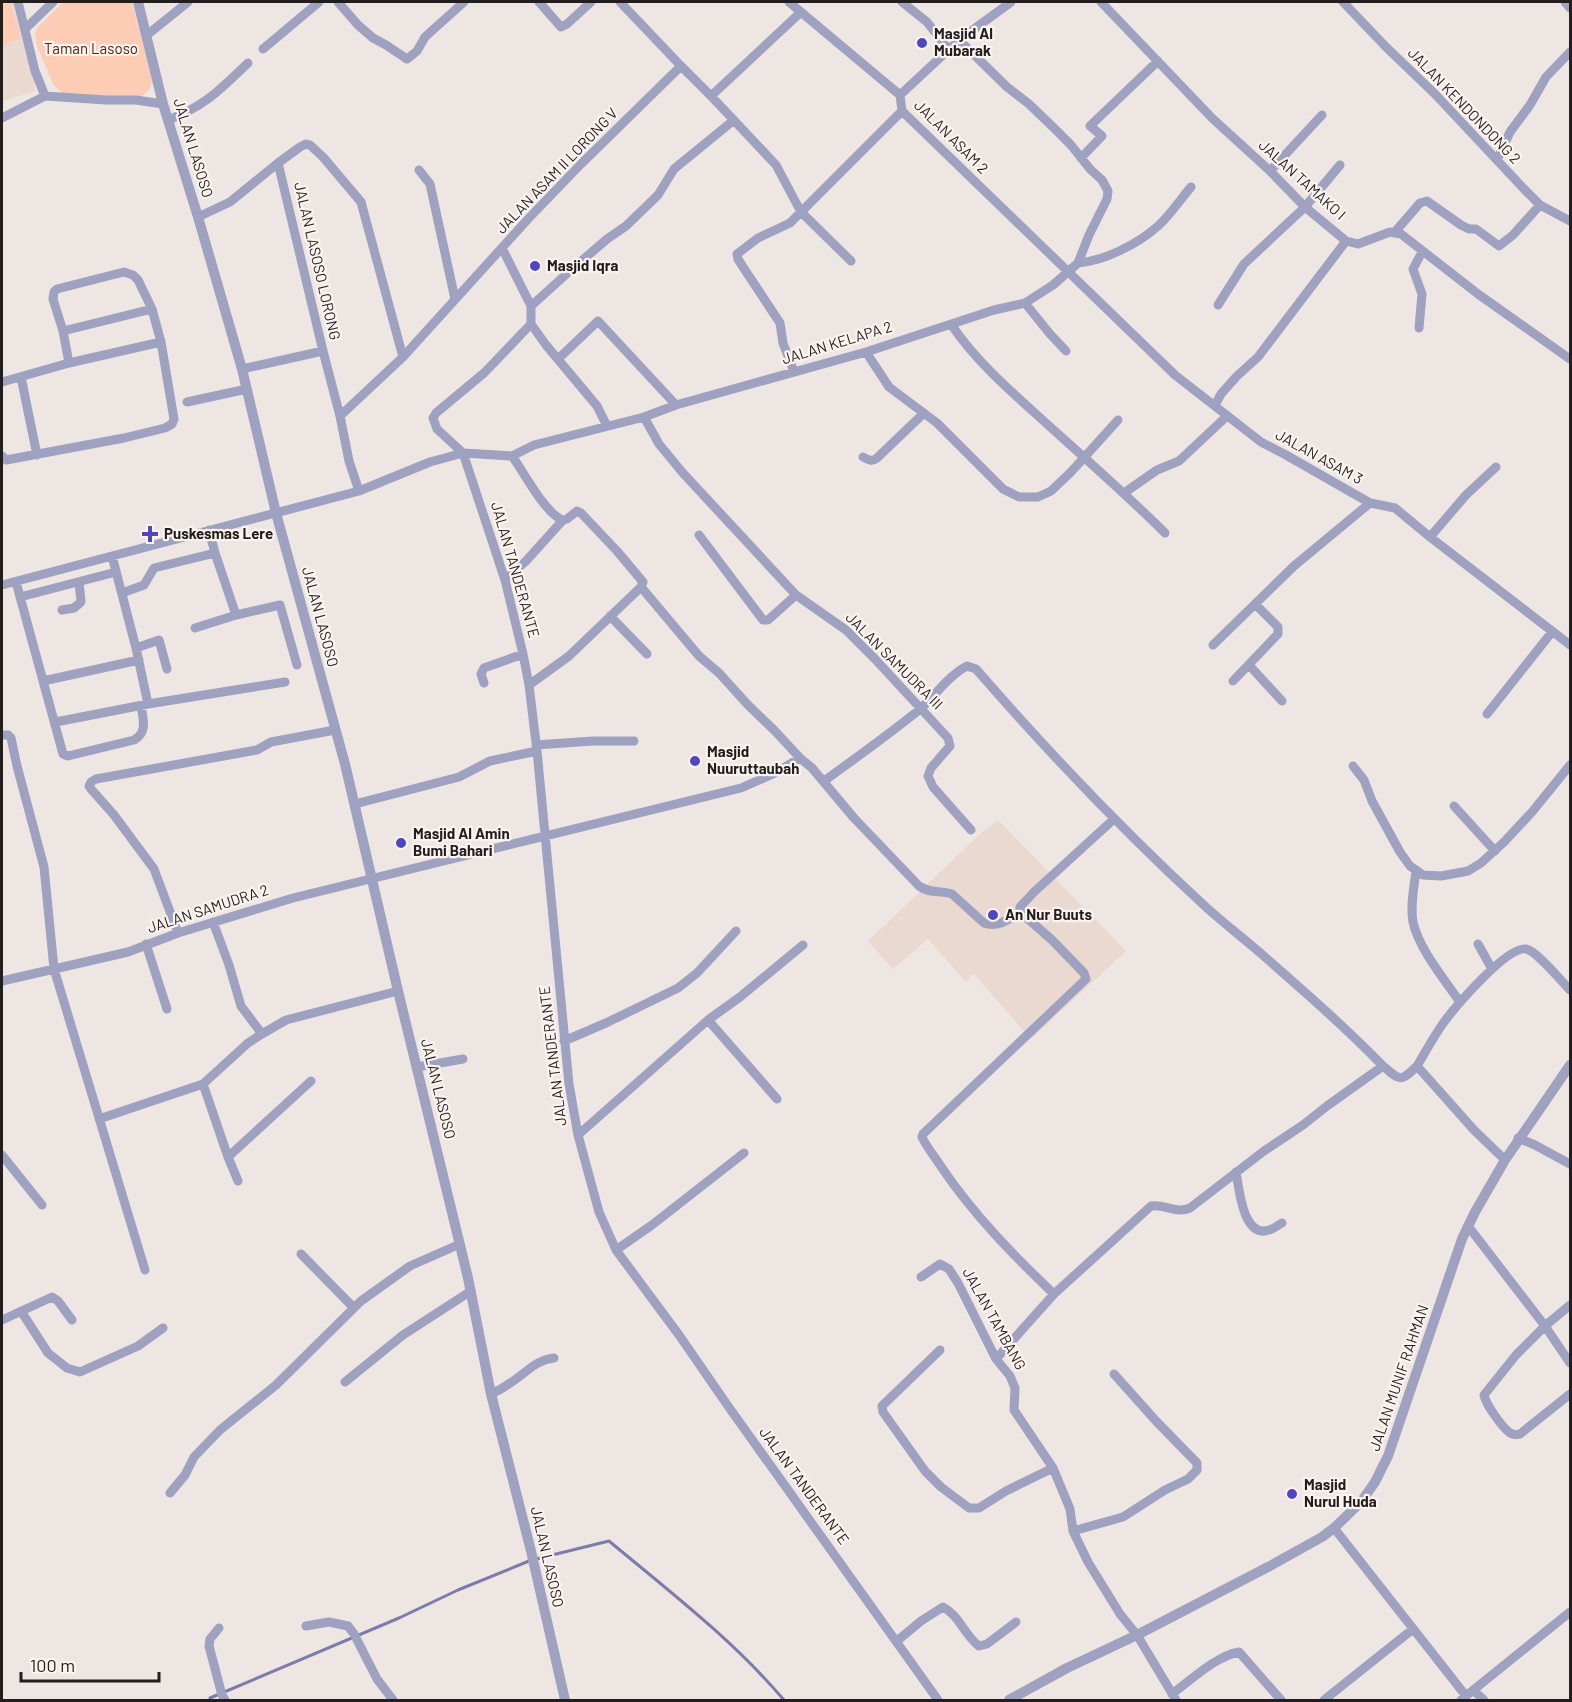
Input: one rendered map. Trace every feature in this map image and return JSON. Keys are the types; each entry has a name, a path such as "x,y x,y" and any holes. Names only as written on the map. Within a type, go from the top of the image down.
{"street":[{"path":"18,2 35,71 45,96"},
{"path":"25,29 53,2"},
{"name":"JALAN LASOSO","path":"138,2 163,104 242,369 276,513 355,804 471,1291 490,1394 531,1551 565,1701"},
{"path":"147,35 188,2"},
{"path":"264,49 319,2"},
{"path":"338,2 373,38 407,59 417,51 425,37 464,2"},
{"path":"539,2 561,27 591,2"},
{"path":"620,2 776,165 801,212 851,261"},
{"name":"JALAN ASAM 2","path":"789,2 900,95 902,111 1068,273"},
{"path":"902,2 927,22 949,50"},
{"path":"900,95 959,40 1011,2"},
{"name":"JALAN TAMAKO I","path":"1101,2 1212,118 1270,171 1305,207 1346,241 1358,244 1384,234 1394,233"},
{"name":"JALAN KENDONDONG 2","path":"1343,2 1540,205 1570,221"},
{"path":"1565,2 1570,8"},
{"path":"711,96 801,12"},
{"path":"959,40 1006,87 1043,117 1105,184 1108,191 1107,199 1078,263 1102,258 1146,236 1159,225 1191,187"},
{"path":"1497,160 1510,132 1530,105 1546,77 1570,52"},
{"path":"1081,158 1102,136 1090,126 1158,61"},
{"path":"168,120 208,100 248,63"},
{"name":"JALAN ASAM II LORONG V","path":"340,416 403,357 581,164 681,66"},
{"path":"2,118 45,96 136,100 163,104"},
{"path":"794,372 783,342 780,323 737,254 758,238 790,223 902,111"},
{"path":"1270,171 1322,115"},
{"path":"531,306 607,239 626,226 658,195 674,170 734,120"},
{"path":"198,217 230,202 300,147 306,144 310,146 323,157 361,202 403,357"},
{"name":"JALAN LASOSO LORONG","path":"278,163 349,461 359,491"},
{"path":"1218,305 1244,264 1305,207 1340,165"},
{"path":"419,170 430,184 455,299"},
{"path":"1394,233 1420,203 1427,201 1461,225 1476,230 1499,246 1514,235 1540,205"},
{"path":"1394,233 1401,234 1422,252 1570,358"},
{"path":"1215,405 1221,394 1237,376 1258,357 1346,241"},
{"path":"502,249 531,306 531,324 597,406 607,426"},
{"path":"1419,328 1422,294 1413,269 1422,252"},
{"name":"JALAN KELAPA 2","path":"2,585 359,491 430,462 463,453 512,456 534,445 644,417 676,405 866,352 994,310 1025,303 1053,285 1078,263"},
{"path":"2,456 6,460 38,455 149,432 172,424 174,419 161,342 152,309 138,280 133,275 124,272 57,289 54,292 53,299 63,331 69,363"},
{"name":"JALAN ASAM 3","path":"1068,273 1175,375 1261,442 1370,503 1395,508 1570,645"},
{"path":"1025,303 1066,351"},
{"path":"63,331 152,309"},
{"path":"558,359 598,321 676,405"},
{"path":"463,453 437,429 433,418 484,373 531,324"},
{"path":"951,324 1000,381 1165,533"},
{"path":"2,382 69,363 161,342"},
{"path":"242,369 323,351"},
{"path":"866,352 889,387 955,440 1003,489 1019,497 1032,498 1045,495 1057,486 1118,420"},
{"path":"21,377 38,455"},
{"path":"187,402 247,389"},
{"path":"863,457 869,460 877,458 924,413"},
{"path":"1124,493 1157,470 1179,461 1227,416"},
{"name":"JALAN SAMUDRA III","path":"644,417 659,444 682,472 796,595 846,630 948,738 950,746 928,772 928,776 930,783 971,830"},
{"name":"JALAN TANDERANTE","path":"463,453 505,580 529,685 546,836 569,1084 578,1135 599,1212 616,1250 679,1335 938,1701"},
{"path":"512,456 548,508 556,517 563,520"},
{"path":"1430,537 1466,495 1496,467"},
{"path":"1213,645 1294,566 1370,503"},
{"path":"505,580 526,561 563,520 577,511 643,582 641,587 569,656 529,685"},
{"path":"209,530 236,615"},
{"path":"699,535 763,620 768,620 796,595"},
{"path":"122,593 144,585 154,568 215,553"},
{"path":"16,582 62,753 68,756 134,740 144,726 139,660 112,556"},
{"path":"20,597 116,572"},
{"path":"62,610 74,608 81,602 80,582"},
{"path":"641,587 699,656 719,673 747,705 824,781 854,818 924,890 952,894 988,925 1001,923 1020,912"},
{"path":"1233,681 1278,634 1278,627 1254,604"},
{"path":"195,628 236,615 280,605 297,666"},
{"path":"610,616 647,654"},
{"path":"1487,714 1552,632"},
{"path":"136,648 159,640 167,669"},
{"path":"484,683 481,674 484,668 523,654"},
{"path":"43,681 139,660"},
{"path":"1249,665 1282,701"},
{"path":"824,781 887,736 921,708 959,670 967,666 976,669 1114,819 1208,909 1266,958 1395,1077 1400,1079 1406,1077 1417,1066 1444,1022 1460,1002 1492,969 1516,951 1527,949 1536,955 1570,990"},
{"path":"54,721 285,682"},
{"path":"178,933 154,868 91,789 89,786 91,782 96,779 257,750 271,742 334,730"},
{"path":"2,735 8,735 12,740 16,766 44,867 54,969 145,1270"},
{"path":"355,804 459,777 490,761 536,748 593,741 634,741"},
{"path":"371,878 741,788 775,773 800,758"},
{"path":"1353,766 1364,780 1372,801 1410,866 1423,875 1441,876 1468,871 1495,851 1532,812 1570,765"},
{"path":"1454,806 1495,851"},
{"path":"1020,912 1020,907 1034,892 1114,819"},
{"path":"1416,871 1413,924 1424,948 1460,1002"},
{"name":"JALAN SAMUDRA 2","path":"2,981 128,952 213,922 371,878"},
{"path":"1020,912 1052,940 1086,979 922,1137 952,1183 982,1220 1054,1294"},
{"path":"213,922 241,1006 262,1034"},
{"path":"564,1041 678,988 697,973 736,931"},
{"path":"146,944 167,1009"},
{"path":"1478,944 1492,969"},
{"path":"578,1135 708,1020 803,945"},
{"path":"99,1119 203,1084 262,1034 286,1020 398,991"},
{"path":"708,1020 777,1099"},
{"path":"417,1067 463,1059"},
{"name":"JALAN MUNIF RAHMAN","path":"1009,1701 1067,1668 1137,1635 1286,1558 1334,1528 1362,1502 1388,1456 1468,1226 1518,1138 1570,1065"},
{"path":"996,1359 1054,1294 1151,1206 1158,1205 1183,1211 1201,1201 1264,1150 1303,1125 1383,1066"},
{"path":"1417,1066 1505,1160"},
{"path":"228,1157 311,1082"},
{"path":"203,1084 238,1182"},
{"path":"1518,1138 1535,1144 1570,1164"},
{"path":"616,1250 652,1225 744,1153"},
{"path":"2,1155 42,1205"},
{"path":"1236,1172 1244,1213 1248,1221 1258,1230 1268,1231 1282,1223"},
{"path":"1468,1226 1545,1326 1570,1363"},
{"path":"170,1493 185,1475 194,1457 220,1430 276,1385 354,1308 410,1266 460,1244"},
{"path":"301,1254 354,1308"},
{"name":"JALAN TAMBANG","path":"921,1278 940,1264 949,1269 996,1359 1010,1376 1015,1388 1014,1410 1053,1468 1070,1509 1073,1531 1083,1554 1120,1614 1137,1635 1174,1697"},
{"path":"345,1382 403,1335 471,1291"},
{"path":"2,1320 52,1297 58,1301 72,1320"},
{"path":"1570,1305 1516,1355 1484,1395 1485,1403 1514,1435 1520,1434 1570,1394"},
{"path":"21,1311 48,1353 66,1368 80,1372 138,1346 163,1328"},
{"path":"940,1350 882,1406 883,1412 925,1471 969,1508 974,1509 1053,1468"},
{"path":"490,1394 504,1388 534,1365 554,1358"},
{"path":"1073,1531 1123,1517 1165,1490 1188,1479 1197,1470 1197,1463 1114,1374"},
{"path":"1334,1528 1467,1696 1484,1701"},
{"path":"897,1641 921,1621 943,1607 979,1646 987,1644 1016,1622"},
{"path":"1467,1696 1570,1612"},
{"path":"306,1626 329,1623 348,1626 377,1679 393,1701"},
{"path":"219,1628 210,1640 209,1647 222,1696"},
{"path":"1323,1701 1413,1629"},
{"path":"1174,1697 1217,1661 1239,1652 1281,1701"}],"shaded area":[{"path":"2,2 14,2 36,91 2,101"},
{"name":"An Nur Buuts","path":"998,820 1126,951 1031,1039 974,974 966,982 928,939 893,969 868,941 980,834"}],"green space":[{"path":"2,2 10,2 21,39 2,45"},
{"name":"Taman Lasoso","path":"63,2 132,2 152,81 146,93 139,98 65,95 54,86 37,46 35,33"}],"waterway":[{"path":"536,1559 609,1541 722,1637 784,1700"},
{"path":"210,1698 529,1561"}],"place":[{"name":"Masjid Al Mubarak","path":"922,43"},
{"name":"Masjid Iqra","path":"535,266"},
{"name":"Puskesmas Lere","path":"150,534"},
{"name":"Masjid Nuuruttaubah","path":"695,761"},
{"name":"Masjid Al Amin Bumi Bahari","path":"401,843"},
{"name":"An Nur Buuts","path":"993,915"},
{"name":"Masjid Nurul Huda","path":"1292,1494"}]}
